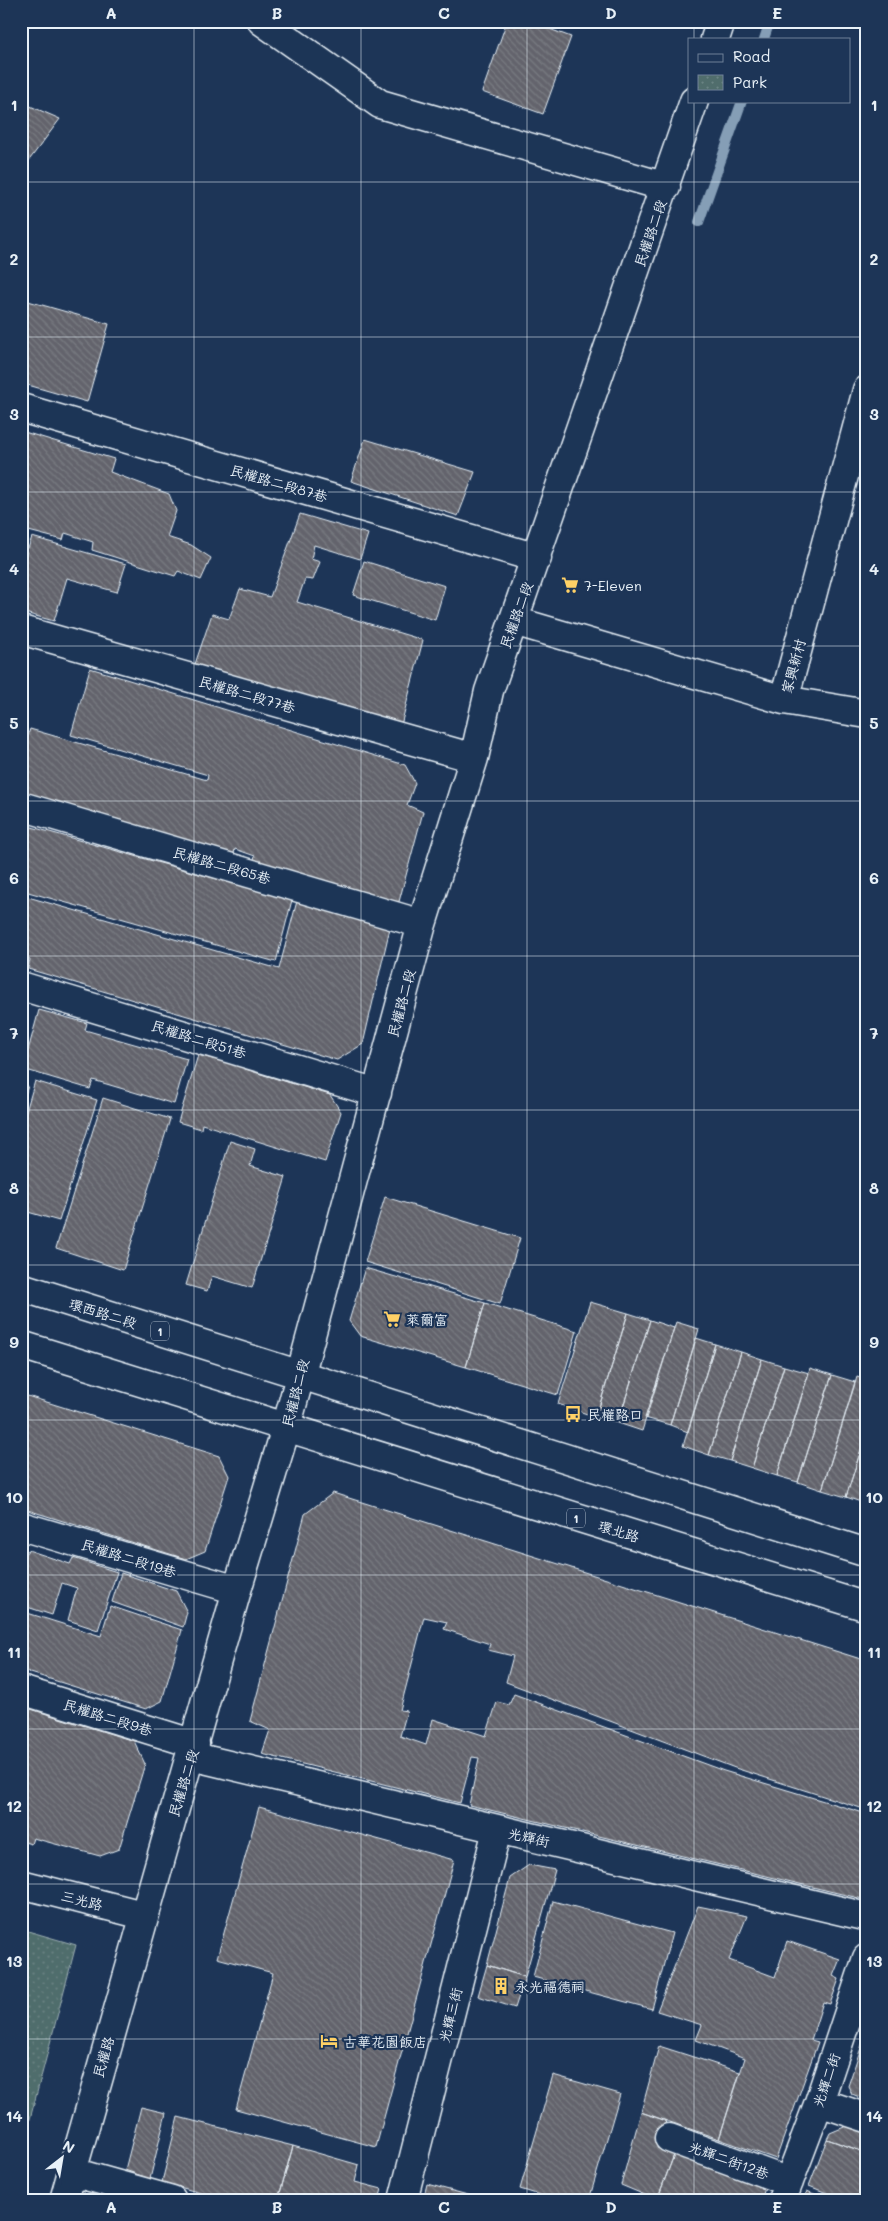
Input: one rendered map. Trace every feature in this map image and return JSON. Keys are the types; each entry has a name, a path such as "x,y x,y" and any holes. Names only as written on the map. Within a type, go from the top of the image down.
{"street":[{"path":"262,21 380,104 666,187"},
{"path":"715,38 721,21"},
{"name":"民權路二段","path":"143,1915 286,1428 299,1374 422,924 474,758 489,691 666,187 694,102"},
{"name":"家興新村","path":"514,621 784,700 867,390"},
{"name":"民權路二段87巷","path":"21,408 537,558"},
{"name":"民權路二段77巷","path":"21,630 474,758"},
{"path":"784,700 867,714"},
{"name":"民權路二段65巷","path":"21,806 422,924"},
{"name":"民權路二段51巷","path":"21,986 377,1093"},
{"name":"環西路二段","path":"21,1287 299,1374"},
{"name":"1","path":"21,1345 286,1428"},
{"name":"1","path":"299,1374 867,1553"},
{"name":"環北路","path":"286,1428 867,1607"},
{"name":"民權路二段19巷","path":"21,1526 237,1590"},
{"name":"民權路二段9巷","path":"21,1690 193,1750"},
{"name":"光輝街","path":"193,1750 497,1830 867,1917"},
{"name":"光輝三街","path":"403,2200 497,1830"},
{"name":"三光路","path":"21,1884 143,1915"},
{"name":"民權路","path":"64,2200 143,1915"},
{"name":"光輝二街","path":"786,2191 819,2102 867,1958"},
{"path":"819,2102 867,2118"},
{"name":"光輝二街12巷","path":"669,2138 786,2191"},
{"path":"72,2172 172,2200"}],"green space":[{"path":"21,1929 76,1945 21,2153"}],"building":[{"path":"507,21 528,21 571,37 543,114 482,92"},
{"path":"21,102 60,119 21,171"},
{"path":"21,299 109,324 87,402 21,383"},
{"path":"21,431 114,459 110,472 169,494 176,511 167,537 191,545 211,558 201,580 178,571 175,576 92,550 93,542 65,533 63,540 21,529"},
{"path":"365,439 475,472 458,516 351,481"},
{"path":"300,514 368,534 360,559 314,545 311,559 320,562 313,580 305,579 297,602 423,640 401,725 195,664 212,614 229,619 240,589 270,597"},
{"path":"32,537 126,564 117,592 67,578 54,621 21,612 21,568"},
{"path":"364,561 445,586 435,620 353,595"},
{"path":"90,668 405,765 415,783 407,805 423,812 397,909 253,862 255,856 235,849 233,858 21,793 21,738 27,738 30,729 207,780 208,775 71,735"},
{"path":"21,824 292,900 276,962 21,890"},
{"path":"21,895 279,969 297,901 390,928 363,1044 337,1060 28,969 30,959 21,956"},
{"path":"39,1010 87,1023 85,1030 187,1059 174,1104 93,1080 90,1089 23,1069"},
{"path":"198,1055 213,1059 214,1055 246,1065 245,1069 330,1095 341,1112 325,1162 202,1124 201,1129 178,1122"},
{"path":"35,1081 97,1100 59,1221 21,1210 21,1128"},
{"path":"21,1084 28,1086 21,1107"},
{"path":"103,1098 170,1119 123,1270 56,1248"},
{"path":"230,1141 255,1149 250,1166 286,1177 252,1288 212,1276 207,1291 186,1285"},
{"path":"385,1197 520,1238 500,1304 365,1262"},
{"path":"365,1268 485,1303 466,1367 360,1336 349,1321"},
{"path":"590,1302 628,1313 596,1417 558,1404"},
{"path":"485,1303 577,1331 558,1395 466,1367"},
{"path":"628,1313 650,1320 618,1423 596,1417"},
{"path":"650,1320 674,1328 642,1431 618,1423"},
{"path":"676,1322 699,1329 670,1425 645,1418"},
{"path":"696,1338 715,1344 688,1432 670,1425"},
{"path":"715,1344 741,1352 709,1455 683,1446"},
{"path":"741,1352 762,1359 730,1461 709,1455"},
{"path":"762,1359 784,1366 752,1468 730,1461"},
{"path":"784,1366 809,1373 777,1476 752,1468"},
{"path":"810,1368 832,1375 798,1482 777,1476"},
{"path":"832,1375 855,1382 822,1490 798,1482"},
{"path":"857,1377 867,1380 867,1431 846,1497 822,1490"},
{"path":"21,1394 219,1456 229,1476 205,1551 186,1559 21,1508 21,1446 25,1448 27,1443 21,1441"},
{"path":"867,1431 867,1504 846,1497"},
{"path":"333,1493 867,1661 867,1810 735,1768 506,1682 513,1656 488,1650 490,1644 444,1629 447,1622 424,1617 400,1710 407,1711 400,1736 426,1745 433,1719 486,1736 497,1702 509,1705 514,1694 724,1771 867,1814 867,1900 469,1805 479,1758 472,1757 460,1803 262,1754 270,1730 250,1721 305,1514"},
{"path":"28,1550 70,1564 73,1558 117,1572 98,1630 68,1620 77,1588 62,1583 52,1615 21,1605 21,1560"},
{"path":"121,1573 176,1591 187,1612 183,1627 112,1602"},
{"path":"110,1606 182,1630 162,1701 146,1709 21,1670 21,1611 101,1636"},
{"path":"21,1706 134,1741 145,1764 119,1849 100,1856 33,1838 31,1844 21,1841"},
{"name":"古華花園飯店","path":"259,1807 454,1860 376,2147 236,2109 273,1973 217,1958"},
{"path":"529,1865 555,1870 525,1977 487,1965 510,1878"},
{"path":"553,1901 672,1933 652,2009 533,1977"},
{"path":"698,1906 747,1916 729,1960 775,1977 787,1941 840,1959 833,1976 839,1979 830,2004 823,2002 811,2040 818,2042 776,2159 719,2139 745,2058 696,2040 702,2025 657,2011"},
{"name":"永光福德祠","path":"487,1965 525,1977 515,2008 478,1996"},
{"path":"867,2030 867,2100 852,2094 848,2086"},
{"path":"659,2046 740,2072 719,2139 641,2112"},
{"path":"553,2075 620,2094 589,2200 556,2200 520,2189"},
{"path":"141,2107 166,2113 150,2179 125,2170"},
{"path":"641,2112 666,2121 657,2148 674,2155 657,2200 621,2185"},
{"path":"178,2117 293,2146 278,2200 225,2200 162,2182"},
{"path":"849,2125 867,2132 867,2153 827,2139 830,2133"},
{"path":"827,2139 867,2153 867,2200 845,2200 809,2186"},
{"path":"293,2146 359,2165 355,2182 382,2189 379,2200 278,2200"},
{"path":"674,2155 765,2188 761,2200 657,2200"},
{"path":"427,2184 486,2200 423,2200"},
{"path":"807,2191 819,2196 818,2200 804,2200"},
{"path":"640,2194 656,2200 638,2200"}],"waterway":[{"path":"764,38 770,21"},
{"path":"699,222 742,102"}],"place":[{"name":"7-Eleven","path":"570,585"},
{"name":"萊爾富","path":"392,1319"},
{"name":"民權路口","path":"573,1414"},
{"name":"永光福德祠","path":"501,1986"},
{"name":"古華花園飯店","path":"329,2041"}]}
